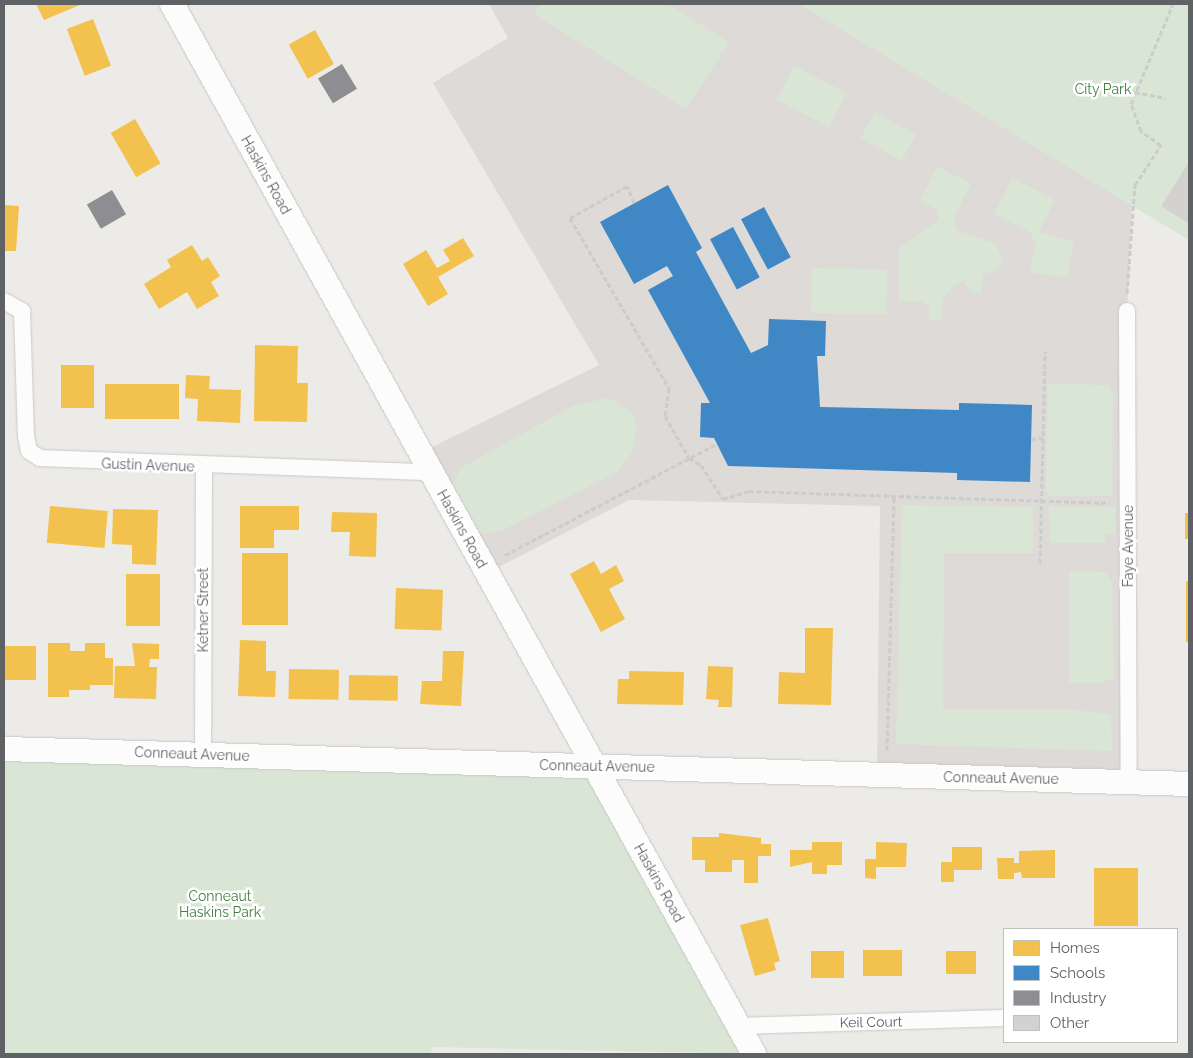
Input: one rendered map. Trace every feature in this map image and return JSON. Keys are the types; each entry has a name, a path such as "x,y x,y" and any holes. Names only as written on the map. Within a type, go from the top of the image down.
{"main road":[{"name":"Haskins Road","path":"172,4 754,1054"},
{"name":"Conneaut Avenue","path":"4,748 1189,784"}],"street":[{"name":"Gustin Avenue","path":"4,301 22,311 29,451 62,462 431,472"},
{"name":"Faye Avenue","path":"1127,311 1129,782"},
{"name":"Ketner Street","path":"203,754 204,466"},
{"name":"Keil Court","path":"738,1026 1003,1018"}],"path":[{"path":"1127,311 1129,222 1135,185 1162,144 1141,131 1131,104 1173,4"},
{"path":"1135,92 1165,98"},
{"path":"634,203 627,186 570,218 669,388 665,416 689,458 701,466 723,499 749,491 1128,503"},
{"path":"1040,563 1045,351"},
{"path":"1031,439 1042,438"},
{"path":"505,555 716,444"},
{"path":"887,750 894,496"}],"shaded area":[{"path":"489,4 800,4 1132,205 1127,311 1129,781 877,775 880,506 629,500 487,573 420,453 599,365 433,83 508,38"}],"green space":[{"path":"540,4 668,4 729,42 686,109 534,14"},
{"name":"City Park","path":"800,4 1189,4 1189,240 1114,195"},
{"path":"794,66 847,93 829,127 777,100"},
{"path":"875,112 916,135 902,161 860,138"},
{"path":"937,167 971,183 954,218 956,230 996,244 1003,261 997,270 982,275 982,293 972,293 964,282 955,284 942,300 942,320 929,320 929,307 922,301 899,301 899,248 939,220 936,209 920,201"},
{"path":"1012,178 1055,200 1039,232 1074,241 1067,278 1030,272 1036,243 1030,232 994,214"},
{"path":"812,268 887,269 886,314 811,313"},
{"path":"1048,384 1109,385 1113,392 1112,496 1050,496 1046,491"},
{"path":"608,398 631,411 637,425 633,450 618,472 501,531 480,534 452,485 461,468 573,406"},
{"path":"902,505 1033,507 1033,553 944,553 943,709 1069,709 1111,715 1112,751 896,744"},
{"path":"1049,507 1115,507 1115,534 1105,534 1105,543 1050,543"},
{"path":"1069,571 1105,572 1112,583 1114,678 1100,683 1069,683"},
{"name":"Conneaut Haskins Park","path":"4,760 594,767 754,1054 432,1047 431,1054 4,1054"}],"building: Homes":[{"path":"36,4 82,4 44,20"},
{"path":"93,19 111,66 85,76 67,29"},
{"path":"315,30 334,64 308,79 289,45"},
{"path":"135,119 160,163 136,177 111,133"},
{"path":"4,205 19,206 16,251 4,251"},
{"path":"463,238 474,256 438,277 448,294 428,306 403,264 426,250 437,268 450,261 443,250"},
{"path":"192,245 202,261 208,257 220,276 211,282 219,296 197,309 187,292 159,309 144,284 171,267 167,260"},
{"path":"255,345 298,346 297,383 308,383 307,422 254,421"},
{"path":"61,365 94,365 94,408 61,408"},
{"path":"186,375 210,376 209,389 241,390 240,423 197,421 198,399 185,398"},
{"path":"105,384 179,384 179,419 105,419"},
{"path":"50,506 108,511 105,548 47,543"},
{"path":"240,506 299,506 299,530 274,530 274,548 240,548"},
{"path":"113,509 158,510 156,565 132,564 132,545 112,544"},
{"path":"332,512 377,513 376,557 349,556 350,532 331,532"},
{"path":"1185,513 1189,513 1189,539 1185,539"},
{"path":"242,553 288,553 288,625 242,625"},
{"path":"594,561 601,574 616,565 624,581 609,589 625,619 601,632 570,574"},
{"path":"126,574 160,574 160,626 126,626"},
{"path":"1186,581 1189,581 1189,642 1186,642"},
{"path":"396,588 443,590 442,631 395,629"},
{"path":"805,628 833,628 831,705 778,704 779,672 805,673"},
{"path":"240,640 266,641 266,671 276,671 275,697 238,696"},
{"path":"48,643 70,643 70,651 85,651 85,643 105,643 105,658 113,658 113,685 90,685 90,690 69,690 69,697 48,697"},
{"path":"132,643 159,644 159,659 150,659 149,667 157,667 156,699 114,698 115,666 135,666"},
{"path":"4,646 36,646 36,680 4,680"},
{"path":"443,651 464,651 461,706 420,704 422,681 442,681"},
{"path":"708,666 733,667 732,707 718,707 719,700 706,699"},
{"path":"289,669 339,670 338,700 288,699"},
{"path":"629,671 684,672 683,705 617,704 618,679 629,679"},
{"path":"349,675 398,676 398,701 349,700"},
{"path":"719,833 761,838 761,844 771,844 771,856 758,856 758,883 744,883 744,860 732,860 732,872 705,872 705,860 692,860 692,837 719,837"},
{"path":"812,842 842,842 842,865 827,865 827,874 812,874 812,862 790,867 790,850 812,850"},
{"path":"876,842 907,843 906,867 876,867 876,879 865,878 865,859 876,859"},
{"path":"952,847 982,847 982,870 954,870 954,882 941,882 941,862 952,862"},
{"path":"1055,850 1055,878 1022,878 1021,872 1014,873 1014,879 998,879 997,858 1014,858 1014,863 1019,863 1019,851"},
{"path":"1094,868 1138,868 1138,926 1094,926"},
{"path":"768,918 780,961 774,963 776,970 755,976 740,925"},
{"path":"863,950 902,950 902,976 863,976"},
{"path":"811,951 844,951 844,978 811,978"},
{"path":"946,951 976,951 976,974 946,974"}],"building: Schools":[{"path":"668,185 702,248 696,252 751,353 768,345 769,319 826,321 825,356 817,356 820,407 959,410 959,403 1032,405 1030,482 957,480 957,473 728,466 714,438 700,437 701,403 710,403 648,290 673,276 667,266 634,284 600,222"},
{"path":"764,207 791,257 768,270 741,219"},
{"path":"733,227 760,277 737,290 710,239"}],"building: Industry":[{"path":"342,64 357,89 333,103 318,78"},
{"path":"112,190 126,214 101,229 87,205"}],"building: Other":[{"path":"1189,162 1189,224 1161,206"}]}
